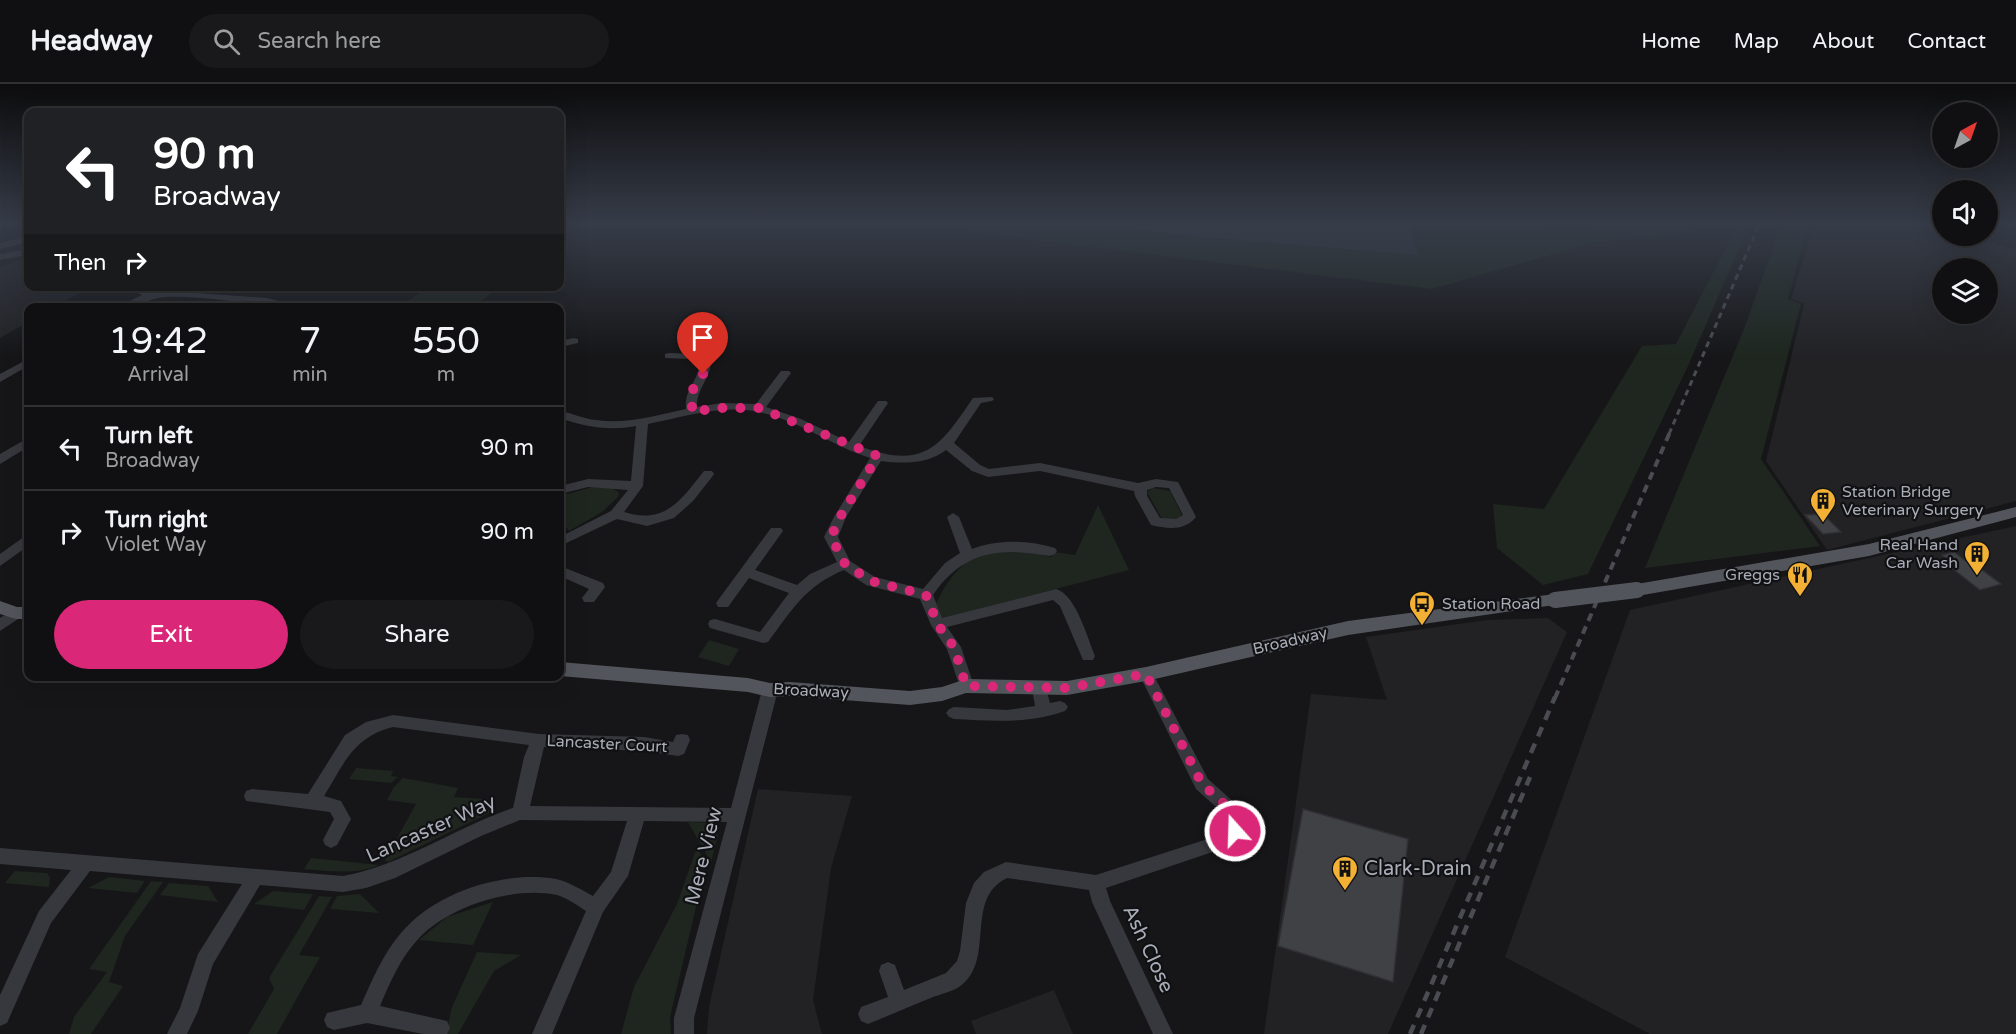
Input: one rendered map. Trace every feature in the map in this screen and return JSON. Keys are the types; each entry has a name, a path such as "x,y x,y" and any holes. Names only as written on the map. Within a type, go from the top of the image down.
{"main road":[{"name":"Broadway","path":"564,669 748,685 770,690 789,688 910,698 942,694 966,686 1040,689 1085,685 1146,674 1348,628 1637,590 1869,550 2016,512"}],"street":[{"path":"146,291 151,295"},
{"path":"133,303 151,295 167,294 277,303"},
{"path":"564,343 574,341"},
{"path":"669,356 694,356 705,364 703,374 692,391 692,412"},
{"path":"0,378 24,364"},
{"path":"759,408 785,373"},
{"path":"564,415 597,425 642,423 718,408 759,408 878,456 916,459 954,439 977,400 988,399"},
{"path":"852,447 882,403"},
{"path":"564,540 616,514 637,486 642,423"},
{"path":"947,444 976,468 988,472 1040,467 1140,488"},
{"path":"0,460 24,445"},
{"path":"878,456 840,517 831,537 845,564 871,581 926,595"},
{"path":"616,514 641,522 672,515 709,472"},
{"path":"564,489 596,483 637,486"},
{"path":"953,518 967,553"},
{"path":"723,603 776,531"},
{"path":"2,557 24,542"},
{"path":"926,595 952,563 967,553 1017,545 1050,551"},
{"path":"715,624 763,638 796,590 824,572 845,564"},
{"path":"746,572 796,590"},
{"path":"564,573 598,587 589,598"},
{"path":"938,625 961,617 1056,594 1066,603 1088,656"},
{"path":"926,595 938,625 954,647 966,686"},
{"path":"0,626 15,611"},
{"path":"868,1014 953,980 963,972 969,959 978,893 985,878 1006,870 1096,883 1222,844 1230,839 1235,831 1236,822 1230,809 1202,784 1146,674"},
{"path":"1040,689 1044,711"},
{"name":"Mere View","path":"684,1034 684,1018 770,690"},
{"path":"954,713 1007,716 1060,707"},
{"path":"312,801 351,740 371,726 393,721 539,740"},
{"name":"Lancaster Court","path":"520,813 532,757 539,740 644,744 679,748"},
{"path":"252,796 312,801 335,806 343,819 330,840"},
{"name":"Lancaster Way","path":"0,856 343,884 379,878 489,824 520,813 736,815"},
{"path":"542,1034 596,907 619,876 639,813"},
{"path":"0,1016 45,917 86,863"},
{"path":"177,1034 188,1011 205,960 256,876"},
{"name":"Ash Close","path":"1096,883 1101,902 1163,1034"},
{"path":"367,1013 391,962 415,931 447,906 484,892 520,887 557,887 596,907"},
{"path":"888,971 899,1001"},
{"path":"334,1020 367,1013 440,1028"}],"shaded area":[{"path":"0,269 24,269 24,291 84,291 61,303 24,303 24,324 0,338"},
{"path":"1273,269 1500,269 1432,289"},
{"path":"1715,269 1730,269 1688,366 1588,574 1543,585 1497,548 1493,504 1544,509 1642,346 1676,344"},
{"path":"1765,269 1796,269 1788,299 1801,304 1761,459 1820,546 1645,568 1744,329"},
{"path":"1800,269 1932,269 1932,324 1998,324 1998,269 2016,269 2016,501 1827,550 1766,461 1804,304 1791,299"},
{"path":"423,291 494,291 478,303 405,303"},
{"path":"593,487 612,488 619,493 618,497 602,512 569,531 564,524 564,495"},
{"path":"1153,488 1170,491 1182,515 1178,519 1162,519 1147,492"},
{"path":"1098,505 1129,570 940,619 936,604 957,571 969,561 982,554 1013,550 1051,557 1054,552 1075,555"},
{"path":"2016,526 2016,1034 1650,1034 1505,957 1630,610"},
{"path":"1548,618 1567,632 1388,1034 1264,1034 1311,694 1387,700 1366,637 1487,620"},
{"path":"709,640 739,649 729,666 698,657"},
{"path":"356,768 393,771 391,776 398,777 391,783 349,779"},
{"path":"403,778 458,788 454,797 495,800 489,813 388,862 385,860 416,804 387,800 394,787"},
{"path":"758,789 852,796 831,868 813,1000 822,1034 707,1034 709,1007"},
{"path":"688,822 709,823 718,835 711,862"},
{"path":"697,847 706,865 670,1017 671,1034 621,1034 634,987 677,904"},
{"path":"311,858 379,865 352,871 304,869"},
{"path":"15,871 47,873 50,877 49,887 5,883"},
{"path":"109,877 145,881 137,893 88,888"},
{"path":"151,881 163,882 125,936 109,982 123,986 91,1034 69,1034 74,1017 107,972 89,969"},
{"path":"169,883 208,886 218,902 160,895"},
{"path":"273,891 313,894 304,910 254,904"},
{"path":"360,894 379,913 330,909 337,896"},
{"path":"319,896 332,897 299,955 320,957 277,1034 248,1034 274,989 269,978"},
{"path":"493,902 473,945 419,940 447,917"},
{"path":"477,952 521,955 494,971 458,1034 446,1034 452,1007"},
{"path":"1054,990 1073,1034 976,1034 971,1021"}],"building":[{"name":"Station Bridge Veterinary Surgery","path":"1823,514 1841,532 1823,534 1805,515"},
{"name":"Real Hand Car Wash","path":"1954,552 2001,584 1980,590 1953,569 1958,567 1942,555"},
{"name":"Clark-Drain","path":"1303,809 1408,839 1393,982 1278,946"}],"railway":[{"path":"1669,434 1740,269"},
{"path":"1555,698 1670,432"},
{"path":"1410,1034 1555,697"},
{"path":"1421,1034 1530,777"}],"place":[{"name":"Station Bridge Veterinary Surgery","path":"1823,524"},
{"name":"Real Hand Car Wash","path":"1977,577"},
{"name":"Greggs","path":"1800,598"},
{"name":"Station Road","path":"1422,627"},
{"name":"Clark-Drain","path":"1345,892"}],"route":[{"path":"703,374 690,396 692,412 718,408 759,408 878,456 840,517 831,537 845,564 871,581 926,595 938,625 954,647 966,686 1067,688 1146,674 1202,784 1230,809 1236,822 1235,831"}]}
